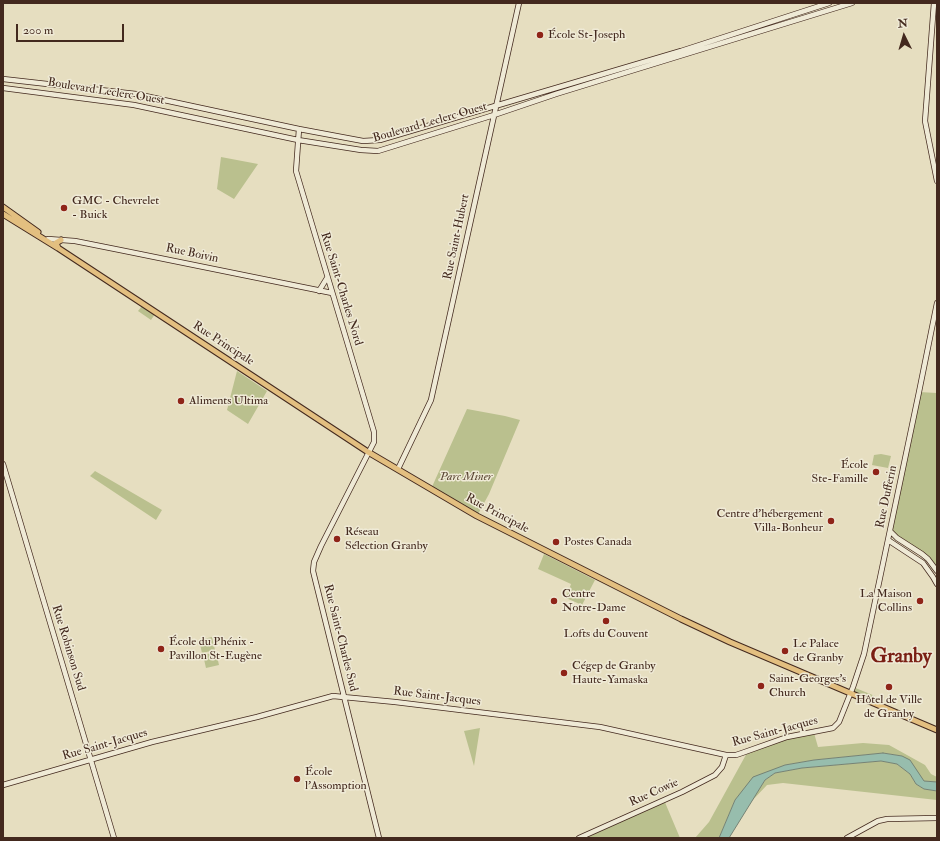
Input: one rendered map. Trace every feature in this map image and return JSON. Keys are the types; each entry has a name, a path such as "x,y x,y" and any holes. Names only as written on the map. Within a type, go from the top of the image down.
{"main road":[{"name":"Rue Principale","path":"3,207 48,239 58,248"},
{"name":"Rue Principale","path":"3,214 58,248 368,452 477,516 681,619 748,650 937,730"},
{"path":"58,248 56,244 62,240"}],"street":[{"name":"Rue Saint-Hubert","path":"398,469 432,400 519,3"},
{"name":"Boulevard Leclerc Ouest","path":"3,79 136,94 299,130 363,141 380,140 681,51 829,3"},
{"name":"Boulevard Leclerc Ouest","path":"3,88 134,105 298,140 361,150 378,151 556,94 852,3"},
{"path":"934,3 925,121 937,181"},
{"name":"Rue Saint-Charles Nord","path":"299,130 296,171 327,278 373,425 374,442 368,452"},
{"name":"Rue Boivin","path":"48,239 62,240 158,257 332,293"},
{"path":"320,291 327,278"},
{"name":"Rue Dufferin","path":"850,693 864,654 937,303"},
{"name":"Rue Saint-Charles Sud","path":"368,452 314,562 313,571 379,838"},
{"name":"Rue Robinson Sud","path":"3,464 114,838"},
{"path":"890,531 897,538 928,559 937,571"},
{"path":"888,540 923,563 937,584"},
{"name":"Rue Saint-Jacques","path":"3,785 152,742 256,718 333,696 345,696 600,727 726,755 736,755 787,737 833,728 839,722 850,693"},
{"name":"Rue Cowie","path":"579,838 664,800 715,775 722,767 726,755"},
{"path":"847,838 878,821 887,819 937,818"}],"green space":[{"path":"221,157 258,164 234,199 217,189"},
{"path":"142,306 155,314 151,320 138,311"},
{"path":"237,371 267,391 248,424 227,410"},
{"path":"919,392 937,393 937,569 891,532"},
{"name":"Parc Miner","path":"467,409 520,420 489,494 477,516 431,489"},
{"path":"881,454 891,456 888,468 872,465 874,455"},
{"path":"95,471 162,510 156,520 90,476"},
{"path":"544,554 595,580 582,605 566,598 571,584 538,569"},
{"path":"212,637 215,650 202,653 199,640"},
{"path":"216,652 219,665 206,668 203,655"},
{"path":"853,687 875,696 872,702 851,693"},
{"path":"480,728 474,766 464,731"},
{"path":"814,733 818,747 863,743 889,745 925,765 931,774 937,777 937,782 924,782 902,756 883,753 814,760 785,765 735,800 719,838 695,838 709,822 748,751 766,743"},
{"path":"881,761 897,764 910,774 916,784 924,789 937,791 937,800 783,783 767,785 749,804 765,780 775,773 802,768"},
{"path":"664,800 680,838 579,838"}],"shaded area":[{"path":"883,753 902,756 910,760 924,781 937,782 937,791 924,789 916,784 910,774 897,764 881,761 802,768 775,773 765,780 729,838 719,838 735,800 753,777 785,765 814,760"}],"place":[{"name":"École St-Joseph","path":"540,35"},
{"name":"GMC - Chevrelet - Buick","path":"64,208"},
{"name":"Aliments Ultima","path":"181,401"},
{"name":"École Ste-Famille","path":"876,472"},
{"name":"Centre d'hébergement Villa-Bonheur","path":"831,521"},
{"name":"Réseau Sélection Granby","path":"337,539"},
{"name":"Postes Canada","path":"556,542"},
{"name":"Centre Notre-Dame","path":"554,601"},
{"name":"La Maison Collins","path":"920,601"},
{"name":"Lofts du Couvent","path":"606,621"},
{"name":"École du Phénix - Pavillon St-Eugène","path":"161,649"},
{"name":"Le Palace de Granby","path":"785,651"},
{"name":"Cégep de Granby Haute-Yamaska","path":"564,673"},
{"name":"Saint-Georges's Church","path":"761,686"},
{"name":"Hôtel de Ville de Granby","path":"889,687"},
{"name":"École l'Assomption","path":"297,779"}],"district":[{"name":"Granby","path":"901,658"}]}
